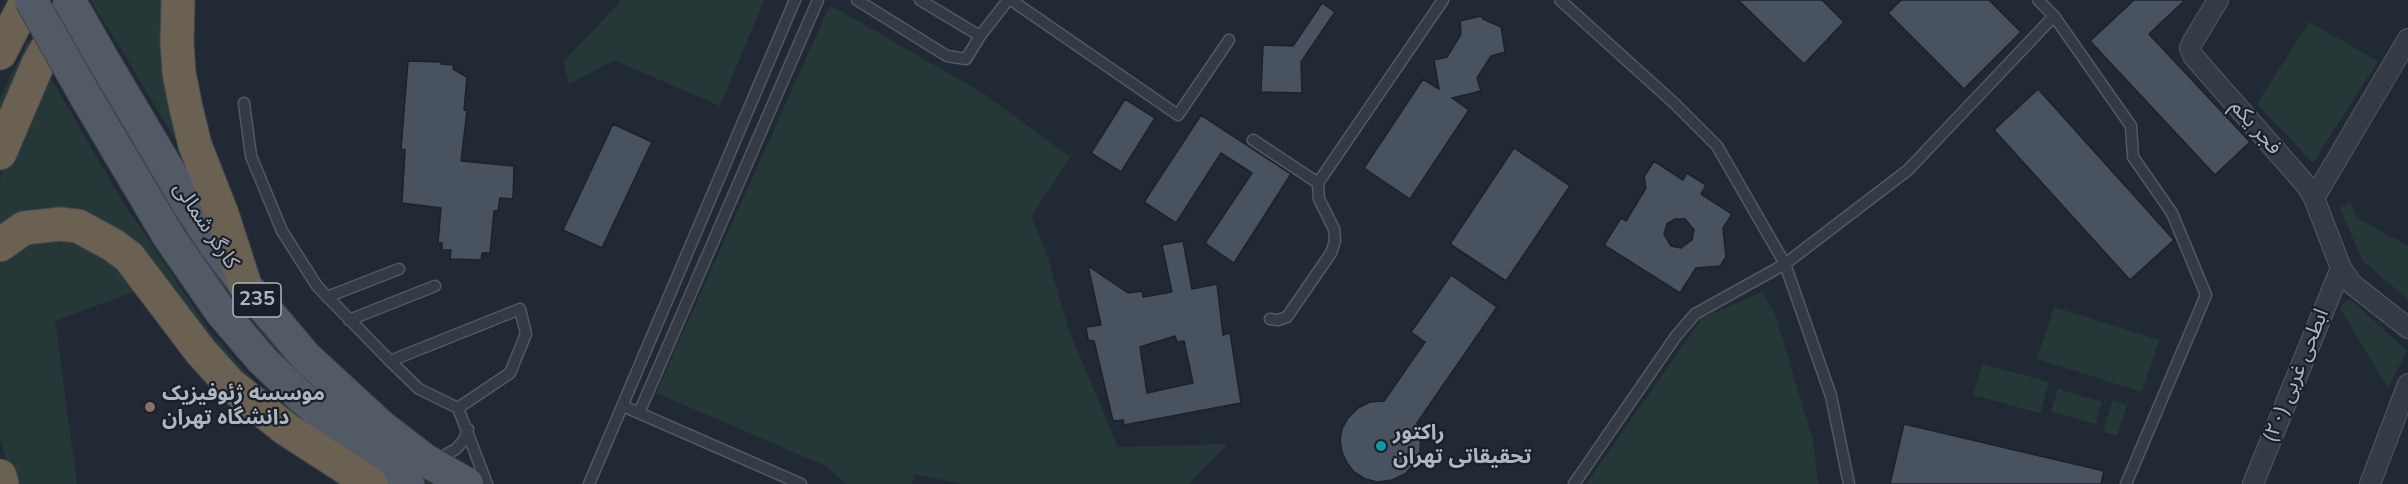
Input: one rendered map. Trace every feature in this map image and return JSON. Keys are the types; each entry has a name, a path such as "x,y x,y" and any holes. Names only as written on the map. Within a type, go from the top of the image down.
{"highway":[{"path":"0,53 29,0"},
{"path":"0,153 38,64 74,0"},
{"path":"178,0 179,73 186,108 195,146 222,214 245,285"},
{"path":"0,245 24,228 60,224 78,226 113,244 129,257 201,352 231,385 286,429 371,484"},
{"path":"0,476 2,484"}],"main road":[{"name":"کارگر شمالی","path":"29,0 170,237 221,312 262,360 364,452 419,473 467,484"},
{"name":"کارگر شمالی","path":"69,0 189,205 245,285 320,371 382,427 419,473"}],"street":[{"name":"فجر یکم","path":"2218,0 2192,43 2191,52 2298,176 2314,198 2341,268"},
{"path":"2314,198 2408,39"},
{"path":"2341,268 2352,284 2408,328"},
{"name":"ابطحی غربی (۲۰)","path":"2253,484 2341,268"},
{"path":"2370,484 2408,384"}],"lane":[{"path":"589,484 795,0"},
{"path":"639,413 818,0"},
{"path":"857,0 947,56 966,59 980,36 1009,0 1178,115 1229,40"},
{"path":"920,0 980,36"},
{"path":"1270,319 1278,320 1287,317 1331,253 1335,242 1334,229 1319,199 1318,183 1443,0"},
{"path":"2038,0 2054,16 2131,126 2133,157 2172,213 2206,295 2126,484"},
{"path":"1564,1 1717,146 1785,264 1831,396 1849,484"},
{"path":"1575,484 1676,336 1695,314 1785,264 1908,170 2054,16"},
{"path":"244,103 250,156 282,231 317,286 419,389 458,408 488,484"},
{"path":"1253,140 1318,183"},
{"path":"712,197 730,204"},
{"path":"327,297 399,269"},
{"path":"349,320 435,286"},
{"path":"390,361 520,309 526,334 510,374 458,408"},
{"path":"623,406 801,484"},
{"path":"419,473 456,449 464,440 468,429"}],"shaded area":[{"path":"90,0 171,0 182,151 121,49"},
{"path":"619,0 764,0 720,106 614,60 569,84 563,62 620,2"},
{"path":"830,5 981,92 1070,157 1031,217 1045,249 1070,333 1118,447 1228,444 1189,484 962,484 915,474 912,484 846,484 826,466 656,393"},
{"path":"2309,22 2378,61 2313,163 2257,104"},
{"path":"28,41 41,43 0,129 0,98"},
{"path":"44,66 121,199 210,331 270,399 267,405 101,230 0,241 0,182 5,158"},
{"path":"111,93 197,238 447,484 426,484 389,458 277,360 197,260 101,98"},
{"path":"2350,201 2357,218 2408,246 2408,300 2362,260 2340,208"},
{"path":"70,230 139,284 133,292 55,321 77,484 14,484 0,439 0,255 17,240"},
{"path":"1762,292 1775,314 1813,441 1818,484 1586,484 1702,318"},
{"path":"2348,299 2407,351 2388,388 2340,308"},
{"path":"2054,307 2159,340 2142,392 2037,359"},
{"path":"1982,364 2049,382 2040,413 1973,395"},
{"path":"2058,389 2102,402 2095,424 2051,411"},
{"path":"2113,400 2127,405 2117,436 2103,432"}],"building":[{"path":"1738,0 1822,0 1844,22 1804,64"},
{"path":"1901,0 1989,0 2021,32 1964,89 1888,13"},
{"path":"2134,0 2185,0 2149,34 2250,142 2215,175 2090,41"},
{"path":"1322,3 1335,12 1301,62 1302,93 1261,92 1263,45 1293,46"},
{"path":"1481,16 1501,27 1505,52 1491,56 1477,78 1481,91 1452,98 1469,110 1410,199 1364,168 1423,79 1439,89 1434,60 1447,57 1461,34 1460,21"},
{"path":"408,61 441,62 441,64 454,65 453,69 467,77 464,110 467,111 461,161 514,166 513,199 500,198 498,211 494,211 490,253 482,253 481,260 450,259 451,250 442,250 442,243 438,243 441,208 402,203 405,150 401,149"},
{"path":"2038,89 2174,240 2130,280 1994,130"},
{"path":"1125,99 1155,118 1121,172 1091,153"},
{"path":"1201,115 1291,174 1234,263 1205,243 1252,173 1221,153 1176,223 1144,202"},
{"path":"613,124 652,142 602,248 563,230"},
{"path":"1514,148 1570,186 1506,281 1450,244"},
{"path":"1654,161 1683,180 1687,173 1706,185 1701,194 1732,214 1723,228 1726,257 1720,266 1696,268 1680,293 1604,245 1621,218 1626,221 1646,188 1644,177","holes":["1675,219 1685,219 1694,230 1692,240 1681,248 1671,246 1664,234 1667,224"]},
{"path":"1183,241 1192,289 1217,284 1223,335 1230,333 1241,403 1124,425 1123,420 1113,421 1094,341 1088,340 1086,327 1101,325 1088,266 1128,293 1142,291 1143,297 1172,292 1162,245","holes":["1175,336 1177,342 1184,341 1193,383 1147,393 1140,347"]},
{"path":"1451,275 1497,307 1417,423 1421,437 1420,451 1414,464 1405,474 1392,480 1378,482 1365,479 1354,472 1347,463 1340,440 1342,429 1348,418 1358,408 1370,402 1384,401 1425,342 1411,332"},
{"path":"1904,424 2104,471 2101,484 1890,484"}],"place":[{"name":"موسسه ژئوفیزیک دانشگاه تهران","path":"150,407"},
{"name":"راکتور تحقیقاتی تهران","path":"1381,446"}]}
